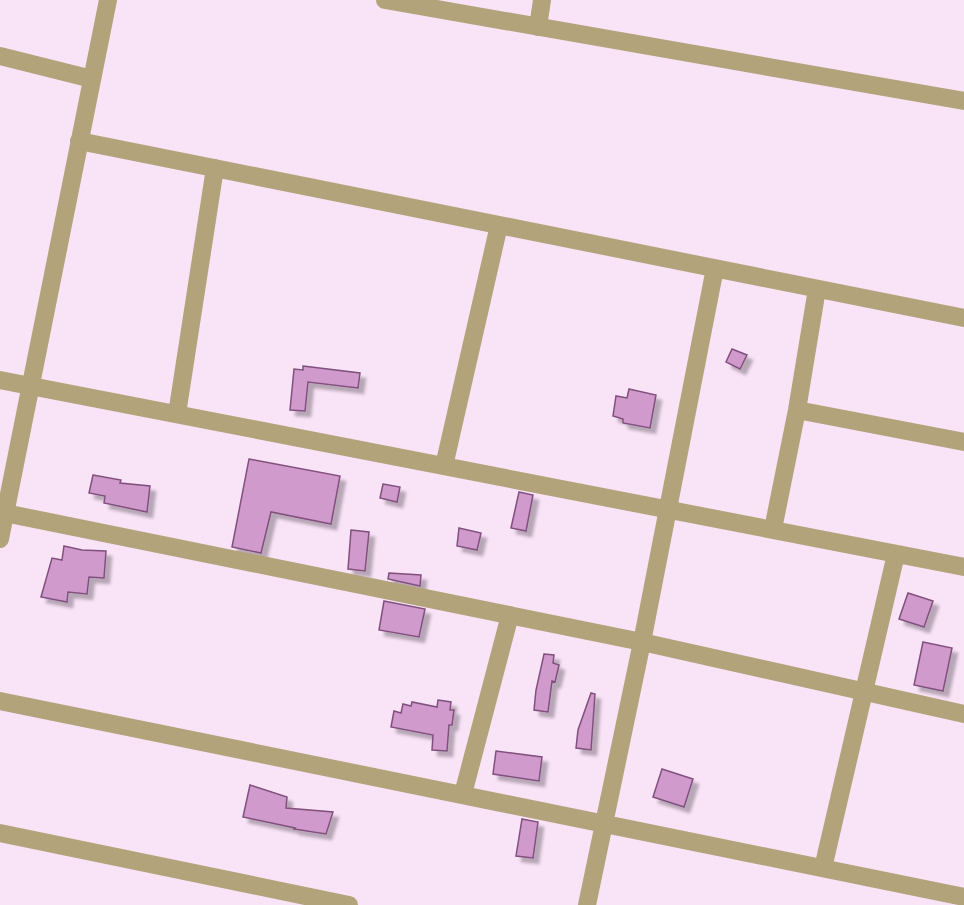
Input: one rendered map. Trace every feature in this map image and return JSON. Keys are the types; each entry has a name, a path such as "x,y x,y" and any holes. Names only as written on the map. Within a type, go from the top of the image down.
{"street":[{"path":"0,539 2,512 108,0"},
{"path":"385,0 964,101"},
{"path":"538,27 542,0"},
{"path":"0,56 92,79"},
{"path":"79,141 964,318"},
{"path":"177,414 215,168"},
{"path":"444,466 499,225"},
{"path":"587,905 642,642 715,268"},
{"path":"773,530 797,410 817,289"},
{"path":"0,381 964,567"},
{"path":"797,410 964,442"},
{"path":"2,512 642,642 964,714"},
{"path":"823,868 896,554"},
{"path":"463,794 510,615"},
{"path":"0,701 964,897"},
{"path":"0,833 350,905"}],"building":[{"path":"732,349 747,355 740,369 726,362"},
{"path":"303,366 360,373 358,388 308,382 305,411 290,410 294,369 303,370"},
{"path":"629,389 656,395 650,428 623,423 623,419 613,416 616,396 627,398"},
{"path":"249,459 340,476 331,524 271,512 261,553 232,547"},
{"path":"93,475 121,480 120,483 150,486 147,512 104,503 105,496 89,493"},
{"path":"383,484 400,487 397,502 380,498"},
{"path":"519,492 533,495 526,531 511,528"},
{"path":"459,528 481,533 477,550 457,546"},
{"path":"351,530 369,532 365,571 348,569"},
{"path":"64,546 82,550 106,551 104,578 89,577 87,594 68,592 67,602 41,597 52,558 62,560"},
{"path":"389,573 421,575 420,586 388,579"},
{"path":"908,593 933,601 924,627 899,619"},
{"path":"384,601 425,609 419,637 379,630"},
{"path":"923,642 952,648 943,691 914,685"},
{"path":"544,654 554,655 553,663 559,665 555,682 552,681 548,712 534,710"},
{"path":"591,693 595,694 591,750 576,748 578,730"},
{"path":"438,700 451,702 450,710 454,710 452,725 449,725 447,751 432,750 433,735 391,727 394,711 401,713 403,704 411,706 412,702 437,707"},
{"path":"496,751 542,757 539,781 493,774"},
{"path":"662,769 693,779 684,807 653,797"},
{"path":"250,785 287,797 286,808 333,812 326,834 243,817"},
{"path":"522,819 538,822 533,858 516,856"}]}
